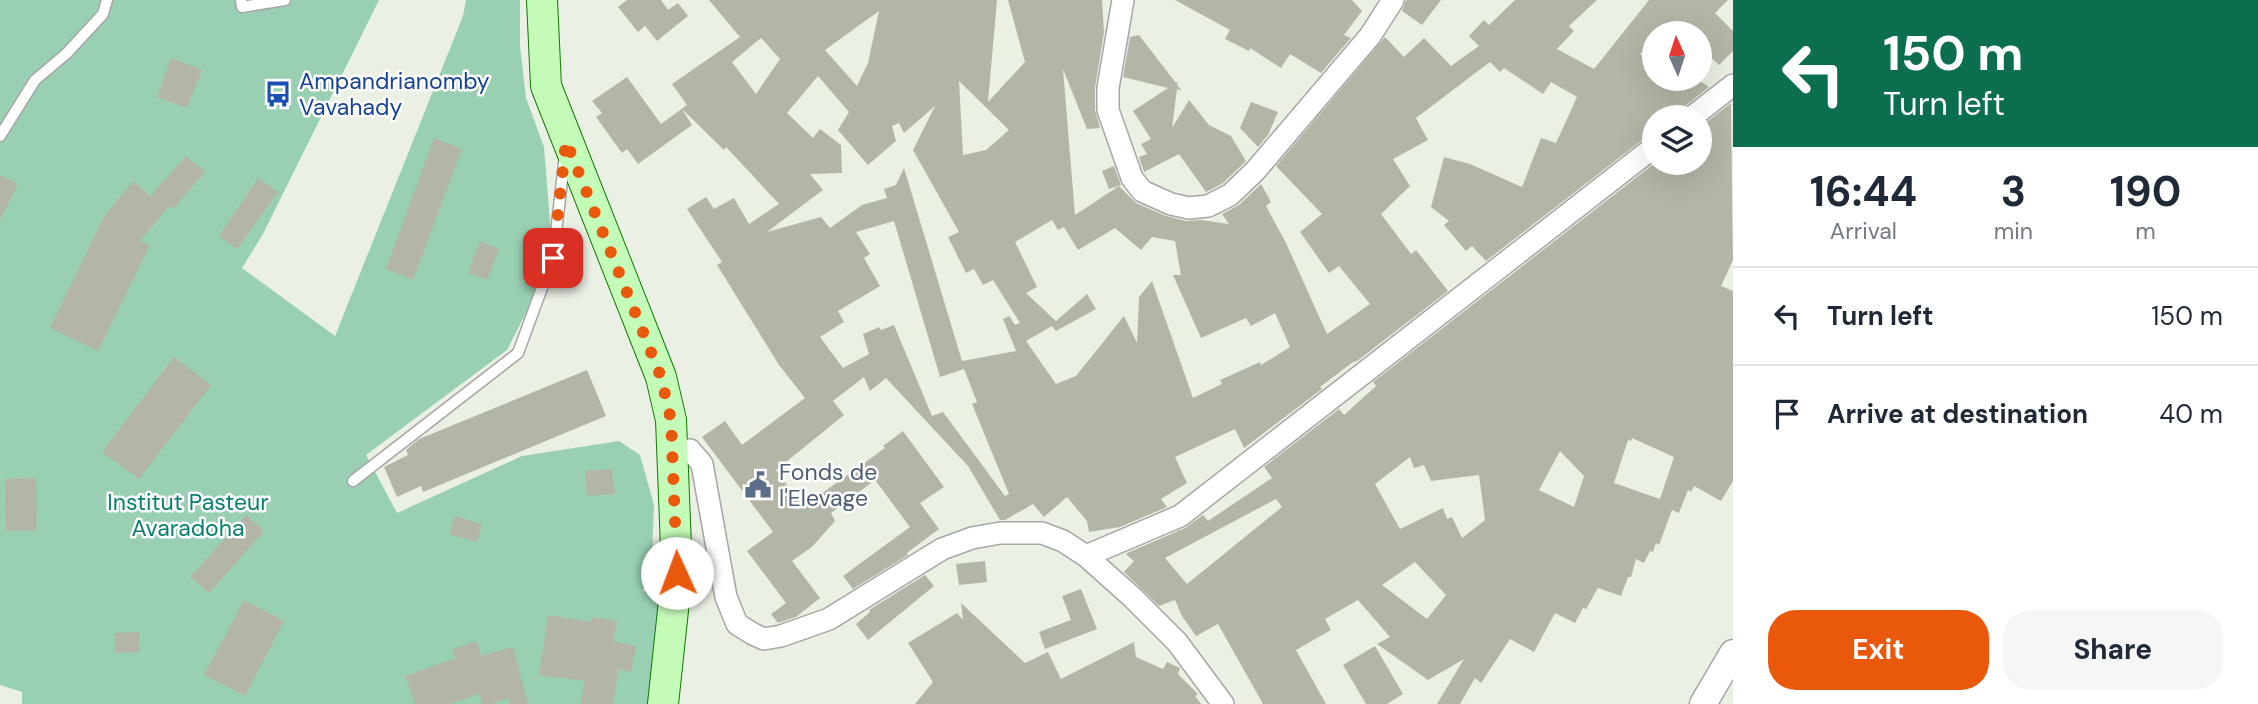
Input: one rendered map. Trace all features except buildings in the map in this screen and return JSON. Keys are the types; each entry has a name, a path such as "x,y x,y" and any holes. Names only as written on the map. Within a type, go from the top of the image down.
{"main road":[{"path":"542,0 545,86 661,377 671,420 677,573 663,704"}],"street":[{"path":"1123,0 1108,88 1108,110 1132,178 1142,191 1171,204 1189,208 1209,206 1230,195 1255,171 1370,36 1393,0"},
{"path":"1707,105 1733,85"},
{"path":"1086,555 1180,516 1642,156"},
{"path":"673,451 690,450 702,464 726,597 737,624 764,639 781,636 829,619 942,550 972,538 1000,533 1042,533 1063,541 1086,555 1177,642 1223,704"},
{"path":"1703,704 1733,653"}],"lane":[{"path":"0,136 35,80 66,54 103,14 107,0"},
{"path":"240,0 242,7 285,0"},
{"path":"353,481 518,353 553,258 566,141"}],"green space":[{"name":"Institut Pasteur Avaradoha","path":"0,0 379,0 263,234 242,268 335,336 463,16 466,0 520,0 520,46 526,98 544,147 551,235 548,260 507,350 366,455 397,513 522,456 619,441 640,455 654,505 651,582 642,591 670,594 654,704 22,704 22,692 0,685"}],"place":[{"name":"Ampandrianomby Vavahady","path":"278,94"},
{"name":"Fonds de l'Elevage","path":"758,485"}],"route":[{"path":"553,258 566,141 661,377 671,420 677,573"}]}
